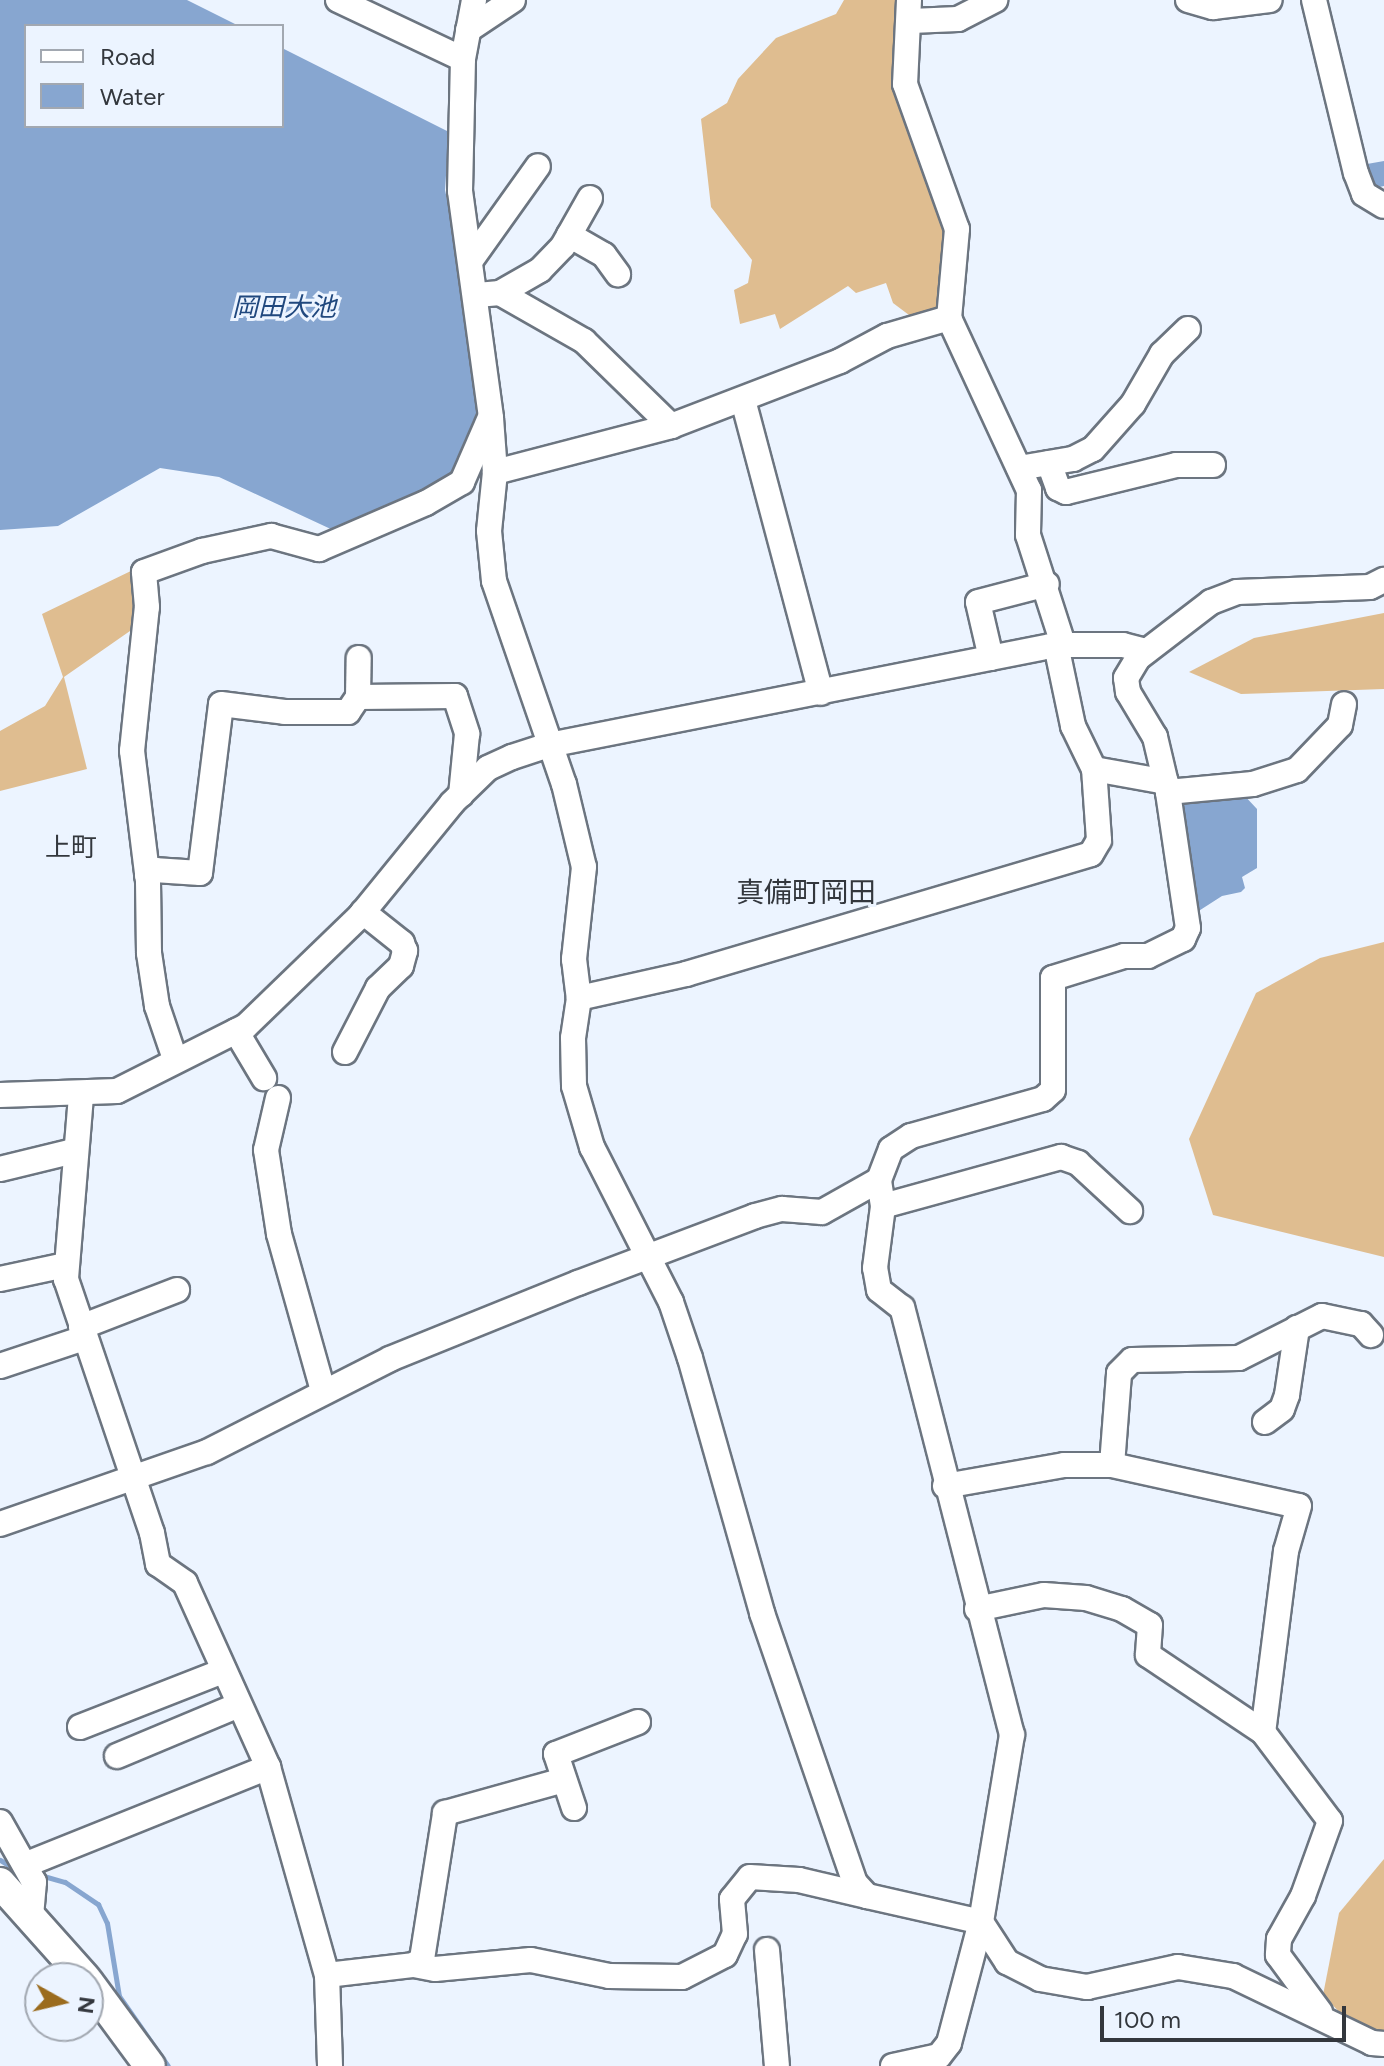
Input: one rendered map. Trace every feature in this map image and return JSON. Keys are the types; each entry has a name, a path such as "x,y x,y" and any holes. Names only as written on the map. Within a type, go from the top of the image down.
{"main road":[{"path":"0,1883 71,1962"},
{"path":"104,2004 150,2066"}],"street":[{"path":"338,0 463,59"},
{"path":"474,0 463,59 460,191 471,260 488,294 495,472 489,531 494,581 549,745 584,867 574,959 579,998 574,1086 592,1147 671,1302 803,1740 841,1831 855,1883 867,1896"},
{"path":"468,30 513,0"},
{"path":"579,998 686,974 1091,854 1099,840 1094,769 1073,726 1047,584 1028,535 1029,490 949,318 957,229 905,84 910,11 958,19 995,0"},
{"path":"1188,0 1213,7 1270,0"},
{"path":"1314,0 1356,173 1364,194 1384,206"},
{"path":"471,260 538,166"},
{"path":"488,294 540,270 569,235 590,198"},
{"path":"569,235 604,255 618,274"},
{"path":"488,294 584,341 671,426"},
{"path":"495,472 671,426 743,400 887,336 949,318"},
{"path":"1019,468 1049,463 1093,449 1133,404 1162,354 1188,329"},
{"path":"743,400 821,693"},
{"path":"175,1059 157,1006 149,953 147,875 132,751 147,607 144,572 202,551 271,536 319,549 426,503 462,482 491,418"},
{"path":"1049,463 1058,488 1066,492 1176,465 1213,465"},
{"path":"893,2066 939,2056 949,2043 981,1922 1012,1735 945,1486 902,1308 879,1290 875,1268 883,1206 879,1180 891,1149 911,1136 1043,1099 1053,1090 1053,978 1124,956 1148,956 1183,939 1188,928 1167,787 1155,737 1128,692 1126,678 1146,651 1211,602 1237,592 1370,587 1384,580"},
{"path":"991,658 978,602 1047,584"},
{"path":"0,1095 81,1096 117,1091 175,1059 236,1031 284,993 363,912 461,795 488,768 549,745 1059,645 1123,645 1146,651"},
{"path":"147,875 154,870 200,873 221,704 348,712 358,697 359,658"},
{"path":"358,697 455,696 467,734 461,795"},
{"path":"1094,769 1167,787 1253,784 1297,770 1340,725 1344,704"},
{"path":"345,1052 378,988 401,966 405,951 363,912"},
{"path":"236,1031 271,1088 266,1150 279,1234 323,1391"},
{"path":"81,1096 66,1265 82,1333 133,1480 158,1564 185,1583 268,1767 327,1975 330,2066"},
{"path":"0,1169 74,1151"},
{"path":"883,1206 1061,1157 1078,1163 1130,1211"},
{"path":"0,1524 133,1480 251,1433 323,1391 405,1352 755,1216 782,1209 822,1212 879,1180"},
{"path":"0,1279 66,1265"},
{"path":"0,1366 177,1290"},
{"path":"1112,1465 1119,1373 1132,1360 1239,1358 1322,1316 1361,1324 1371,1335"},
{"path":"1265,1422 1282,1409 1287,1395 1297,1328"},
{"path":"945,1486 1064,1465 1112,1465 1299,1506 1286,1551 1263,1732"},
{"path":"977,1609 1044,1595 1086,1598 1122,1609 1150,1625 1148,1655 1263,1732 1330,1821 1303,1896 1279,1939 1278,1955 1323,2016"},
{"path":"80,1727 223,1671"},
{"path":"117,1756 239,1705"},
{"path":"574,1808 556,1754 638,1722"},
{"path":"29,1870 268,1767"},
{"path":"414,1965 427,1946 440,1823 445,1813 564,1780"},
{"path":"0,1822 29,1870 31,1915"},
{"path":"327,1975 414,1965 435,1969 531,1960 609,1976 682,1977 725,1955 735,1934 732,1899 750,1877 799,1880 981,1922 1007,1962 1040,1979 1087,1987 1178,1967 1233,1976 1323,2016 1372,2043 1384,2044"},
{"path":"767,1950 777,2066"}],"shaded area":[{"path":"844,0 900,0 897,85 951,229 946,297 935,313 913,318 893,303 886,283 856,293 848,286 780,329 775,314 740,324 734,290 748,283 752,260 711,207 701,119 727,103 738,79 776,38 836,14"},
{"path":"135,569 140,605 130,631 64,677 87,769 0,791 0,731 45,706 63,677 42,614"},
{"path":"1384,613 1384,689 1241,694 1189,672 1254,638"},
{"path":"1384,942 1384,1257 1213,1215 1189,1139 1256,993 1320,958"},
{"path":"1384,1859 1384,2038 1345,2018 1323,1995 1339,1913"}],"water":[{"name":"岡田大池","path":"0,0 187,0 235,24 24,24 24,128 284,128 284,49 449,132 445,190 465,281 478,420 455,477 335,531 219,477 160,468 58,526 0,530"},
{"path":"1384,161 1384,186 1371,189 1367,164"},
{"path":"1242,793 1257,809 1257,868 1242,877 1245,888 1241,892 1222,896 1194,914 1179,807 1182,799"}],"waterway":[{"path":"0,1860 15,1869"},
{"path":"40,1875 65,1882 98,1904 107,1923 119,1996 168,2066"}],"district":[{"name":"上町","path":"71,848"},
{"name":"真備町岡田","path":"806,892"}]}
